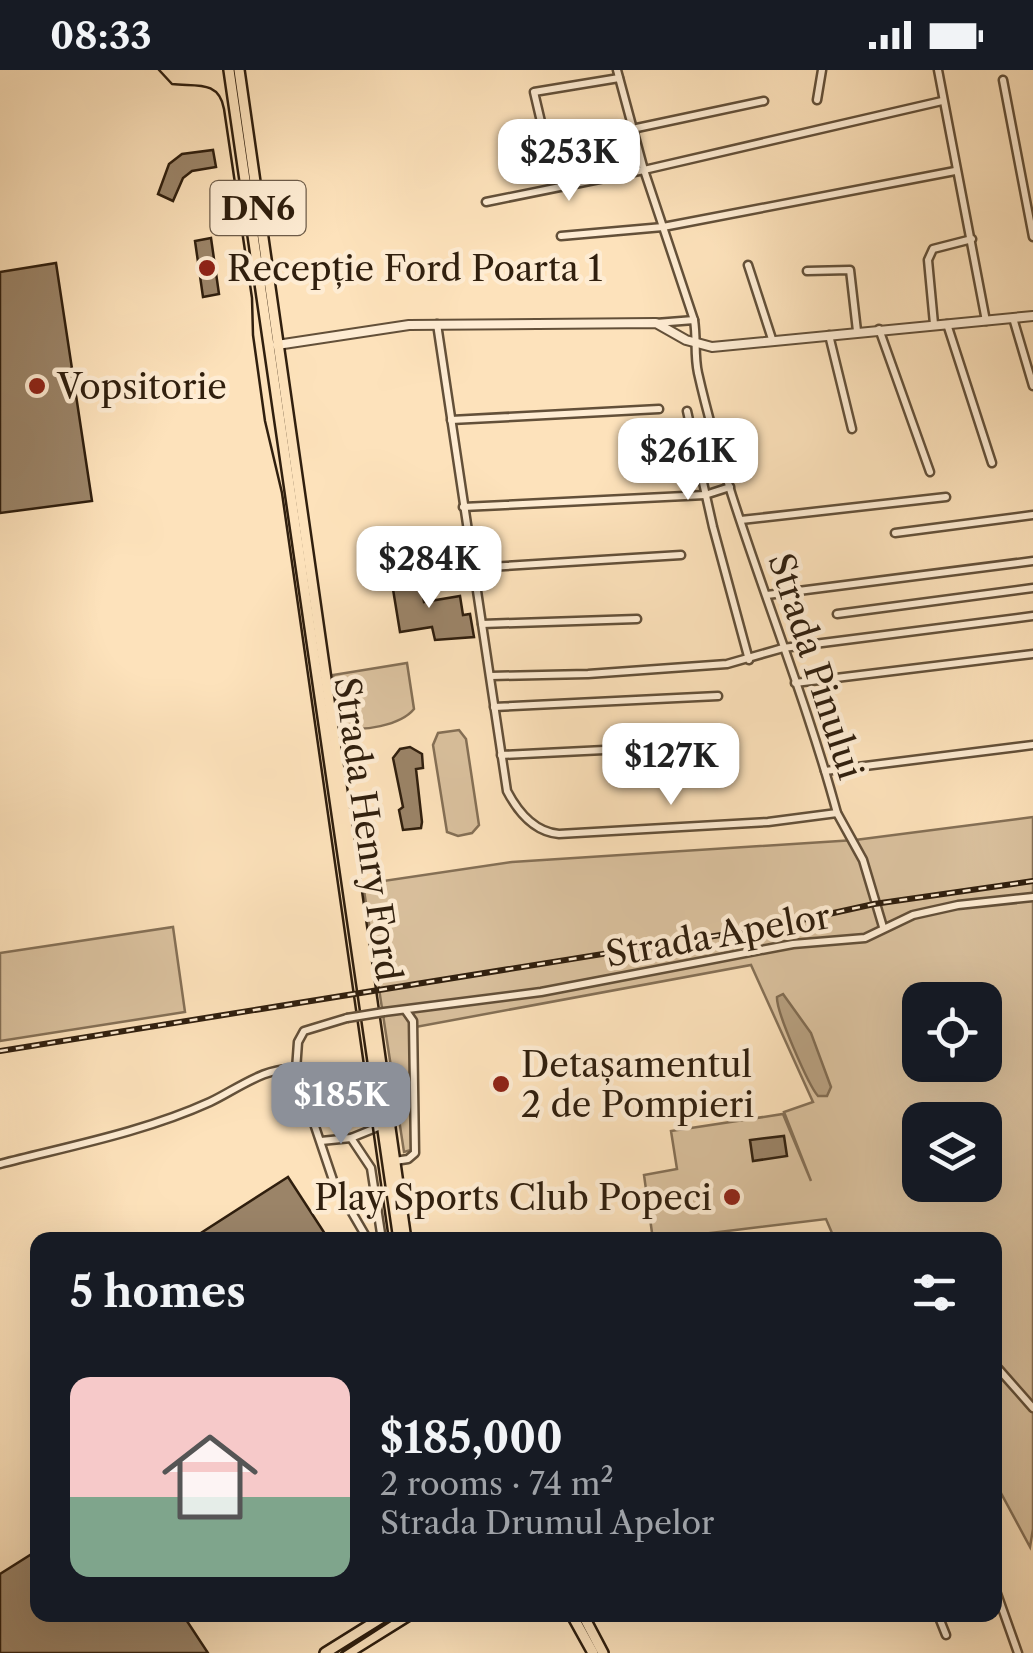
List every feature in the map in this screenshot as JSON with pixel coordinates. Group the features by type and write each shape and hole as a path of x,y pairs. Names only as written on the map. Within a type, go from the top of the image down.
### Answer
{"main road":[{"name":"Strada Henry Ford","path":"229,70 382,1125 402,1232"},
{"name":"Strada Henry Ford","path":"238,70 402,1232"},
{"path":"325,1653 375,1622"},
{"path":"348,1653 397,1622"},
{"path":"576,1622 593,1653"},
{"path":"586,1622 603,1653"}],"street":[{"path":"817,100 822,70"},
{"path":"938,70 986,321"},
{"path":"546,143 534,92 618,74"},
{"name":"Strada Pinului","path":"618,74 644,170 694,320 697,370 730,487 837,813 862,860 883,927"},
{"path":"1003,80 1033,237"},
{"path":"632,130 764,101"},
{"path":"486,202 942,102"},
{"path":"561,236 663,227 955,171"},
{"path":"934,324 928,260 933,249 972,239"},
{"path":"748,265 772,340"},
{"path":"807,271 850,270 858,331"},
{"path":"656,323 698,344 712,346 1033,316"},
{"path":"1013,318 1033,386"},
{"path":"277,345 437,323 452,327 694,320"},
{"path":"437,323 506,791 515,806 548,833 768,822 837,813"},
{"path":"947,324 992,463"},
{"path":"879,328 930,472"},
{"path":"829,334 852,429"},
{"path":"450,420 659,409"},
{"path":"687,411 749,660"},
{"path":"462,507 705,494 730,487"},
{"path":"741,520 946,497"},
{"path":"895,533 1033,515"},
{"path":"472,568 681,555"},
{"path":"767,595 1033,561"},
{"path":"837,614 1033,588"},
{"path":"491,676 588,674 749,660 784,648 1033,616"},
{"path":"482,624 638,619"},
{"path":"795,683 1033,654"},
{"path":"494,706 718,696"},
{"path":"825,772 1033,745"},
{"path":"502,755 645,748"},
{"name":"Strada Apelor","path":"296,1070 298,1042 304,1030 346,1018 556,989 806,942 865,938 883,927 958,905 1033,897"},
{"path":"395,1161 415,1153 414,1021 406,1010"},
{"path":"0,1164 144,1126 207,1104 277,1070 296,1070 332,1180 363,1232"},
{"path":"321,1141 351,1138 382,1125"},
{"path":"351,1138 371,1168 381,1232"},
{"path":"1002,1373 1033,1408"},
{"path":"1002,1608 1018,1653"},
{"path":"941,1622 946,1635"}],"shaded area":[{"path":"407,663 414,709 408,715 380,726 342,726 333,675"},
{"path":"459,730 466,739 479,825 472,833 458,836 447,832 433,745 438,733"},
{"path":"1033,817 1030,1547 1002,1495 1002,1232 832,1232 826,1219 719,1232 652,1232 644,1175 677,1169 671,1131 783,1114 811,1181 784,1112 813,1102 751,965 410,1028 411,1150 404,1152 363,884 512,862 855,840"},
{"path":"173,927 185,1012 0,1041 0,953"},
{"path":"783,994 811,1033 831,1087 827,1096 818,1096 794,1048 778,1005 777,997"}],"building":[{"path":"213,150 216,167 192,171 183,178 173,201 158,194 169,164 182,154"},
{"name":"Recepție Ford Poarta 1","path":"211,238 219,294 203,297 195,241"},
{"name":"Vopsitorie","path":"56,263 92,501 0,513 0,272"},
{"path":"419,572 424,602 460,596 463,615 470,614 474,637 435,640 432,627 400,632 391,577"},
{"path":"410,747 422,754 423,768 416,769 422,822 421,828 403,830 399,810 403,807 393,758 400,749"},
{"path":"784,1136 787,1156 753,1161 750,1140"},
{"path":"288,1177 324,1232 202,1232"},
{"path":"30,1555 30,1622 188,1622 208,1653 0,1653 0,1574"}],"tram line":[{"path":"159,70 172,84 211,89 224,109 252,298 265,421 282,493 388,1232"},
{"path":"341,1653 389,1622"}],"railway":[{"path":"0,1051 770,927 874,904 1033,881"}],"place":[{"name":"Recepție Ford Poarta 1","path":"207,268"},
{"name":"Vopsitorie","path":"37,386"},
{"name":"Detașamentul 2 de Pompieri","path":"501,1084"},
{"name":"Play Sports Club Popeci","path":"732,1197"}]}
